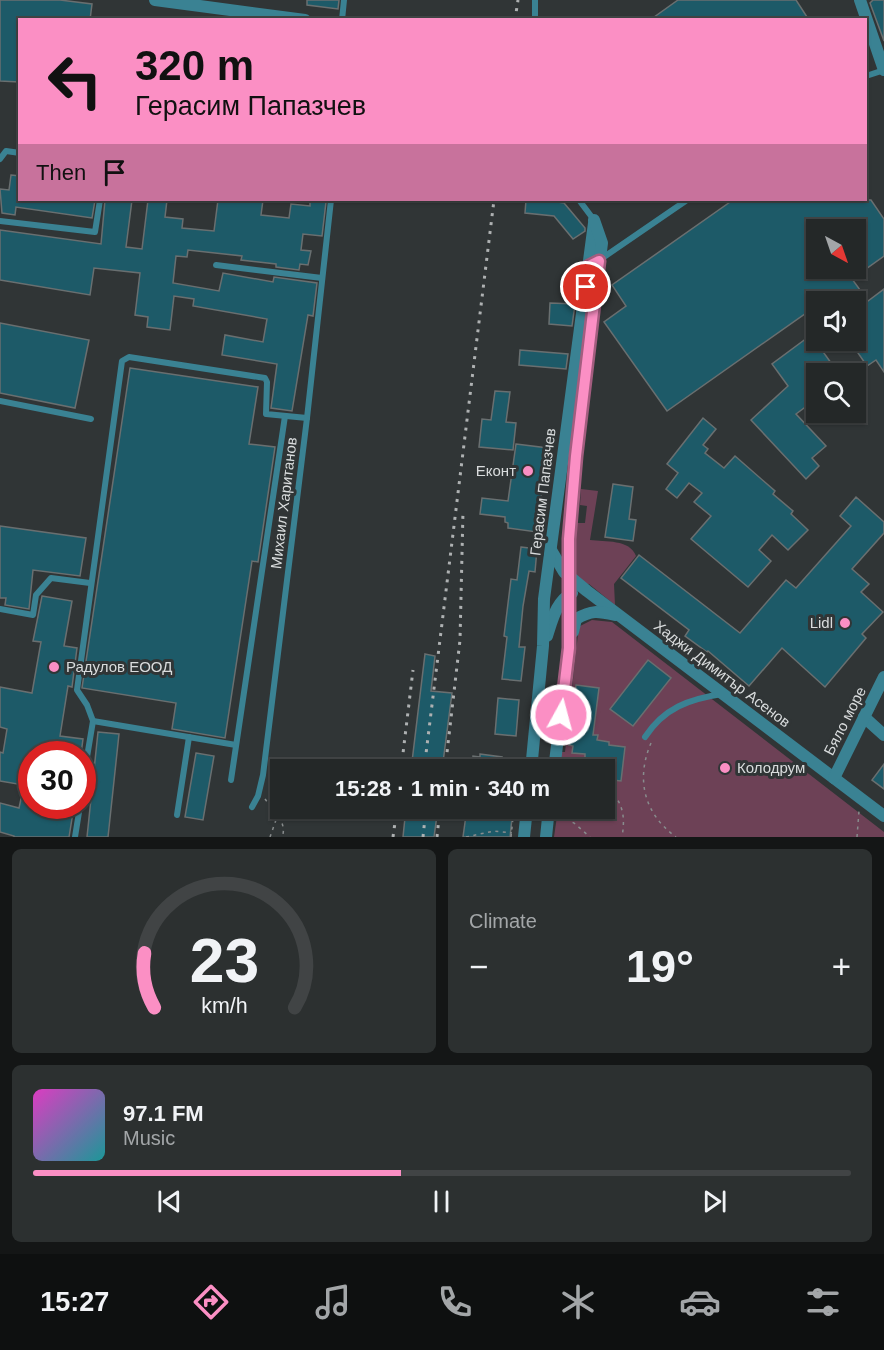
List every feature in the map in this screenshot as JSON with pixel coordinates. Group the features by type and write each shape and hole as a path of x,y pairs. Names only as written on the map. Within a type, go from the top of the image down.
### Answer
{"street":[{"path":"155,0 290,18"},
{"path":"860,0 866,18"},
{"path":"867,20 884,70"},
{"name":"Герасим Папазчев","path":"556,759 569,648 569,539 594,263 594,220"},
{"name":"Герасим Папазчев","path":"532,759 543,646 544,599 562,456 594,263"},
{"path":"562,456 576,456"},
{"name":"Хаджи Димитър Асенов","path":"551,549 558,564 569,577 884,816"},
{"path":"543,646 560,604 569,594 587,591"},
{"path":"569,648 576,619 589,612 600,611 619,616"},
{"name":"Бяло море","path":"834,778 884,677"},
{"path":"864,717 884,735"},
{"path":"812,762 834,761 847,751"},
{"path":"524,837 526,819"},
{"path":"546,837 548,819"}],"lane":[{"path":"342,18 344,0"},
{"path":"535,0 535,18"},
{"path":"867,76 884,70"},
{"path":"0,159 6,152 18,153"},
{"path":"0,221 95,232 100,201"},
{"name":"Михаил Хаританов","path":"252,807 263,775 331,201"},
{"name":"Герасим Папазчев","path":"580,201 594,220"},
{"path":"594,263 686,201"},
{"path":"216,265 322,278"},
{"path":"90,741 93,720 77,690 122,361 125,358 265,378 267,382 265,412 267,414 307,418"},
{"path":"0,401 91,419"},
{"path":"231,780 285,416"},
{"path":"0,609 33,615 36,595 51,578 90,583"},
{"path":"645,737 652,726 673,708 697,698 723,694"},
{"path":"93,720 236,745"},
{"path":"177,815 189,737"},
{"path":"75,837 78,819"}],"path":[{"path":"645,737 651,742 645,757 642,784 648,804 664,826 676,837"},
{"path":"259,791 282,823 284,828 282,837"},
{"path":"615,795 622,807 625,822 622,837"},
{"path":"857,837 860,798"},
{"path":"511,837 513,819"},
{"path":"566,819 590,837"},
{"path":"270,837 276,820"},
{"path":"466,837 494,831 512,833"}],"shaded area":[{"path":"581,489 598,491 590,540 623,544 636,556 614,584 615,605 589,584 580,583 571,565 576,523 585,523 587,506 580,505"},
{"path":"592,620 612,622 884,832 884,837 554,837 557,819 615,819 615,759 560,759 561,752 565,752 580,626"}],"building":[{"path":"0,0 60,0 92,4 90,18 18,18 18,82 0,81"},
{"path":"307,0 339,0 338,9 307,5"},
{"path":"678,0 796,0 808,18 653,18"},
{"path":"873,0 884,0 884,41 870,3"},
{"path":"11,175 18,176 18,201 95,201 92,218 16,207 15,215 2,213 0,189 9,190"},
{"path":"871,200 884,219 884,256 866,269 866,219 806,219 806,279 852,279 861,291 806,291 806,313 667,411 604,322 626,306 612,285 732,201"},
{"path":"105,201 132,201 126,247 142,249 148,201 167,201 165,217 183,219 182,228 214,231 218,201 263,201 261,215 289,218 291,204 310,206 310,201 326,202 322,236 303,234 301,250 311,251 308,265 300,264 299,270 276,267 276,264 241,260 242,256 188,250 187,257 176,256 173,283 219,291 223,273 273,282 274,277 317,283 313,316 308,315 292,411 271,408 277,364 222,355 225,335 263,342 267,319 193,306 194,299 174,296 170,330 147,327 148,317 135,315 140,273 94,268 90,295 0,280 0,230 101,244"},
{"path":"526,201 564,203 585,228 585,231 573,239 554,216 525,213"},
{"path":"884,289 884,372 876,360 867,366 857,351 866,351 866,298 868,301"},
{"path":"550,303 575,304 572,326 549,324"},
{"path":"0,323 89,340 75,408 0,393"},
{"path":"806,339 806,351 822,351 831,363 806,363 806,406 796,414 826,446 812,458 819,466 806,479 751,420 788,386 772,364"},
{"path":"520,350 568,354 566,369 519,365"},
{"path":"130,368 258,387 249,444 275,447 258,562 252,561 225,738 172,729 176,703 82,688"},
{"path":"495,391 510,392 506,422 516,423 513,450 479,447 482,419 491,420"},
{"path":"703,418 716,429 703,445 708,449 705,453 724,468 735,456 775,491 773,494 793,511 791,514 808,530 788,550 772,535 759,550 771,561 748,587 691,539 711,516 694,502 702,493 689,483 677,498 666,489 678,473 667,464"},
{"path":"516,444 548,448 545,463 552,464 548,492 542,491 538,514 543,515 542,523 538,523 537,532 508,528 505,517 480,514 482,498 508,501"},
{"path":"613,484 633,487 629,519 636,520 633,541 605,537"},
{"path":"856,497 884,522 884,533 852,569 869,584 861,592 883,612 862,634 866,638 825,687 782,648 749,686 708,651 685,636 689,630 621,578 639,555 740,633 786,580 796,588 851,526 840,516"},
{"path":"0,526 86,538 80,576 33,570 29,609 5,605 6,598 0,598"},
{"path":"521,547 537,549 535,572 529,571 523,606 519,647 525,647 521,681 502,679 507,637 504,636 511,579 517,580"},
{"name":"Радулов ЕООД","path":"42,596 72,601 64,646 77,648 72,687 68,686 60,736 83,739 83,741 18,741 18,784 0,781 0,752 3,753 7,729 0,727 0,687 32,693 41,642 33,641"},
{"path":"425,654 435,656 431,691 452,693 443,759 412,759"},
{"path":"648,660 671,678 633,726 610,709"},
{"path":"576,685 599,688 593,735 598,735 597,740 609,742 609,745 625,747 621,781 615,780 615,759 585,759 585,754 572,753 573,746 569,745"},
{"path":"498,698 519,700 516,736 495,734"},
{"path":"98,732 119,734 108,837 87,837 89,819 96,819"},
{"path":"196,753 214,756 203,820 185,817"},
{"path":"480,754 502,757 502,759 473,759 473,756 480,757"},
{"path":"884,764 884,789 872,780"},
{"name":"Радулов ЕООД","path":"0,803 18,808 18,819 72,819 69,837 14,837 0,832"},
{"path":"405,819 436,819 434,837 403,837"},
{"path":"465,819 512,819 510,837 463,837"}],"railway":[{"path":"515,18 518,0"},
{"path":"425,759 494,201"},
{"path":"446,759 460,640 463,511"},
{"path":"402,759 413,670"},
{"path":"393,837 395,819"},
{"path":"423,837 425,819"},
{"path":"437,837 439,819"}],"place":[{"name":"Еконт","path":"528,471"},
{"name":"Lidl","path":"845,623"},
{"name":"Радулов ЕООД","path":"54,667"},
{"name":"Колодрум","path":"725,768"}],"route":[{"path":"561,715 569,648 569,539 576,456 599,261 589,266 586,287"}]}
